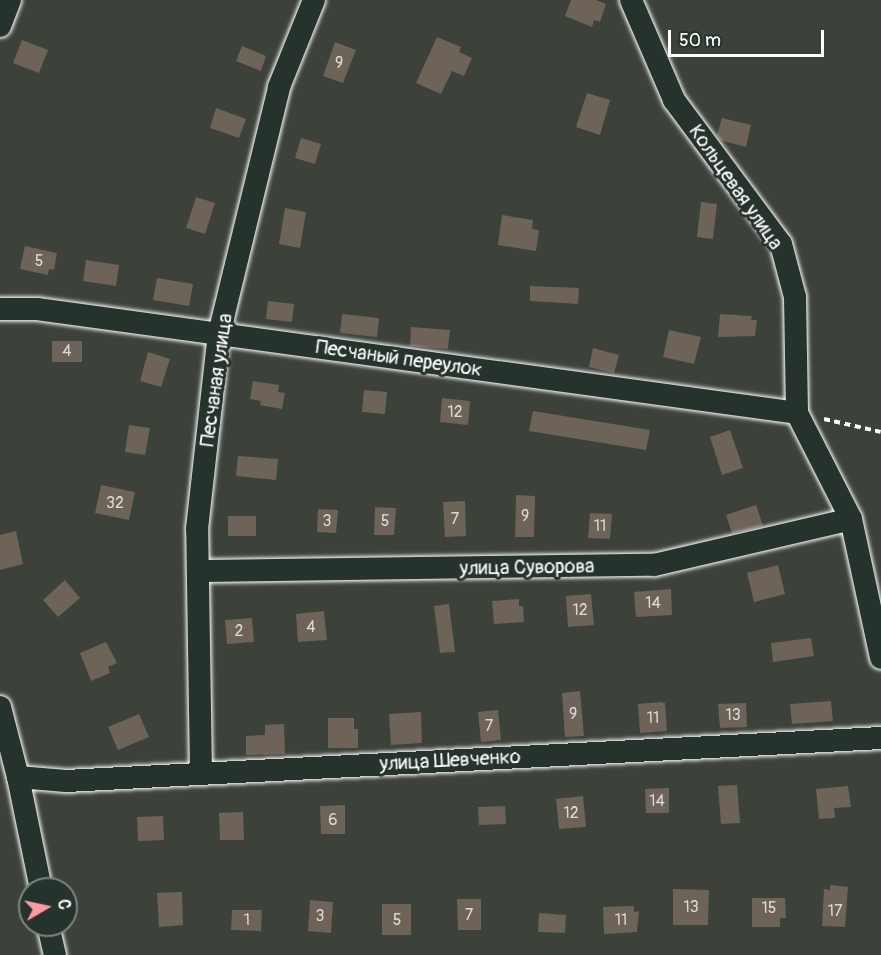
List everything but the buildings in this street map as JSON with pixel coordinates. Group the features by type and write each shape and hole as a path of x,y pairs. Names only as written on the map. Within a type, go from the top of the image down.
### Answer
{"street":[{"path":"0,26 10,0"},
{"name":"Песчаная улица","path":"201,773 197,529 219,334 279,87 314,0"},
{"name":"Кольцевая улица","path":"631,0 674,100 781,244 795,297 797,413 851,519 881,658"},
{"name":"Песчаный переулок","path":"0,309 38,309 797,413"},
{"name":"улица Суворова","path":"198,571 654,565 851,519"},
{"path":"0,707 18,777 39,877"},
{"name":"улица Шевченко","path":"18,777 66,781 881,738"},
{"path":"51,937 55,955"}],"path":[{"path":"797,413 881,432"}]}
